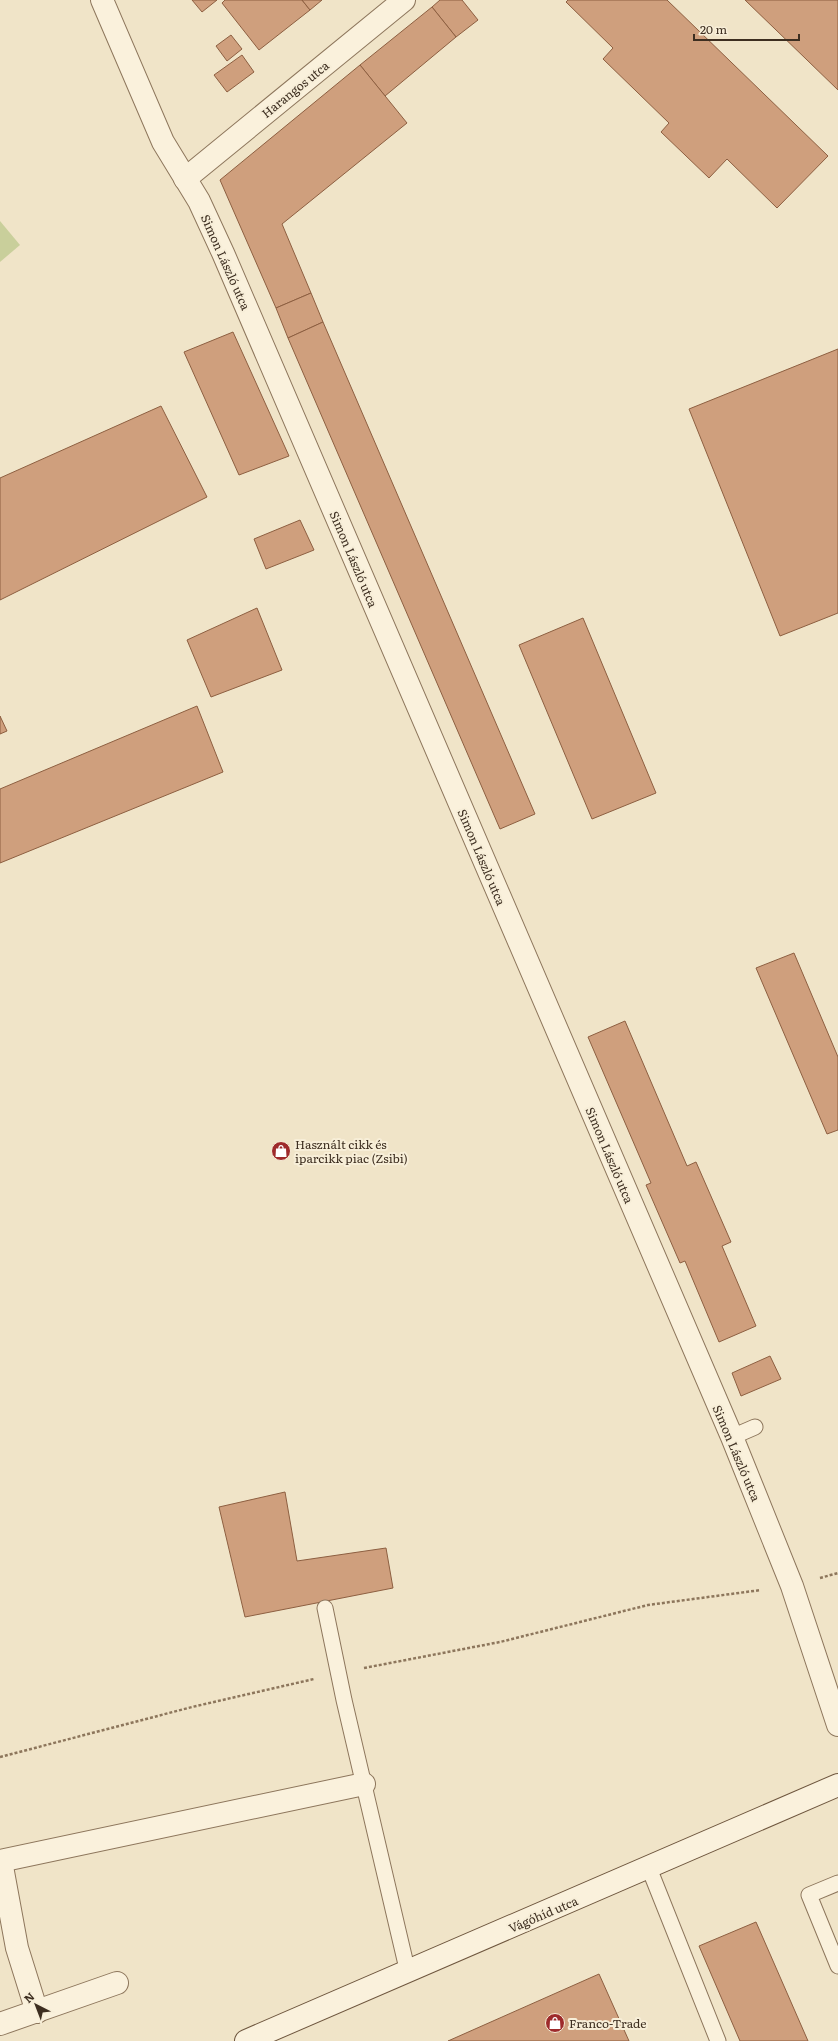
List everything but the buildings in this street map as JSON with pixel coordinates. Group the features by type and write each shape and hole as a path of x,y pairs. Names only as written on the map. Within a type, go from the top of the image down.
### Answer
{"street":[{"name":"Simon László utca","path":"102,0 163,142 199,201 223,253 732,1437 792,1586 838,1725"},
{"name":"Harangos utca","path":"185,179 404,0"},
{"path":"37,2012 9,1950 0,1861 364,1784"},
{"name":"Vágóhíd utca","path":"246,2041 838,1786"},
{"path":"0,2024 117,1983"}],"lane":[{"path":"732,1437 755,1427"},
{"path":"325,1608 408,1972"},
{"path":"649,1868 718,2041"},
{"path":"838,1883 809,1895 838,1966"}],"path":[{"path":"0,1757 192,1707 339,1673 500,1642 648,1605 792,1586 838,1573"}],"green space":[{"path":"0,221 20,245 0,262"}],"place":[{"name":"Használt cikk és iparcikk piac (Zsibi)","path":"281,1151"},
{"name":"Franco-Trade","path":"555,2023"}]}
